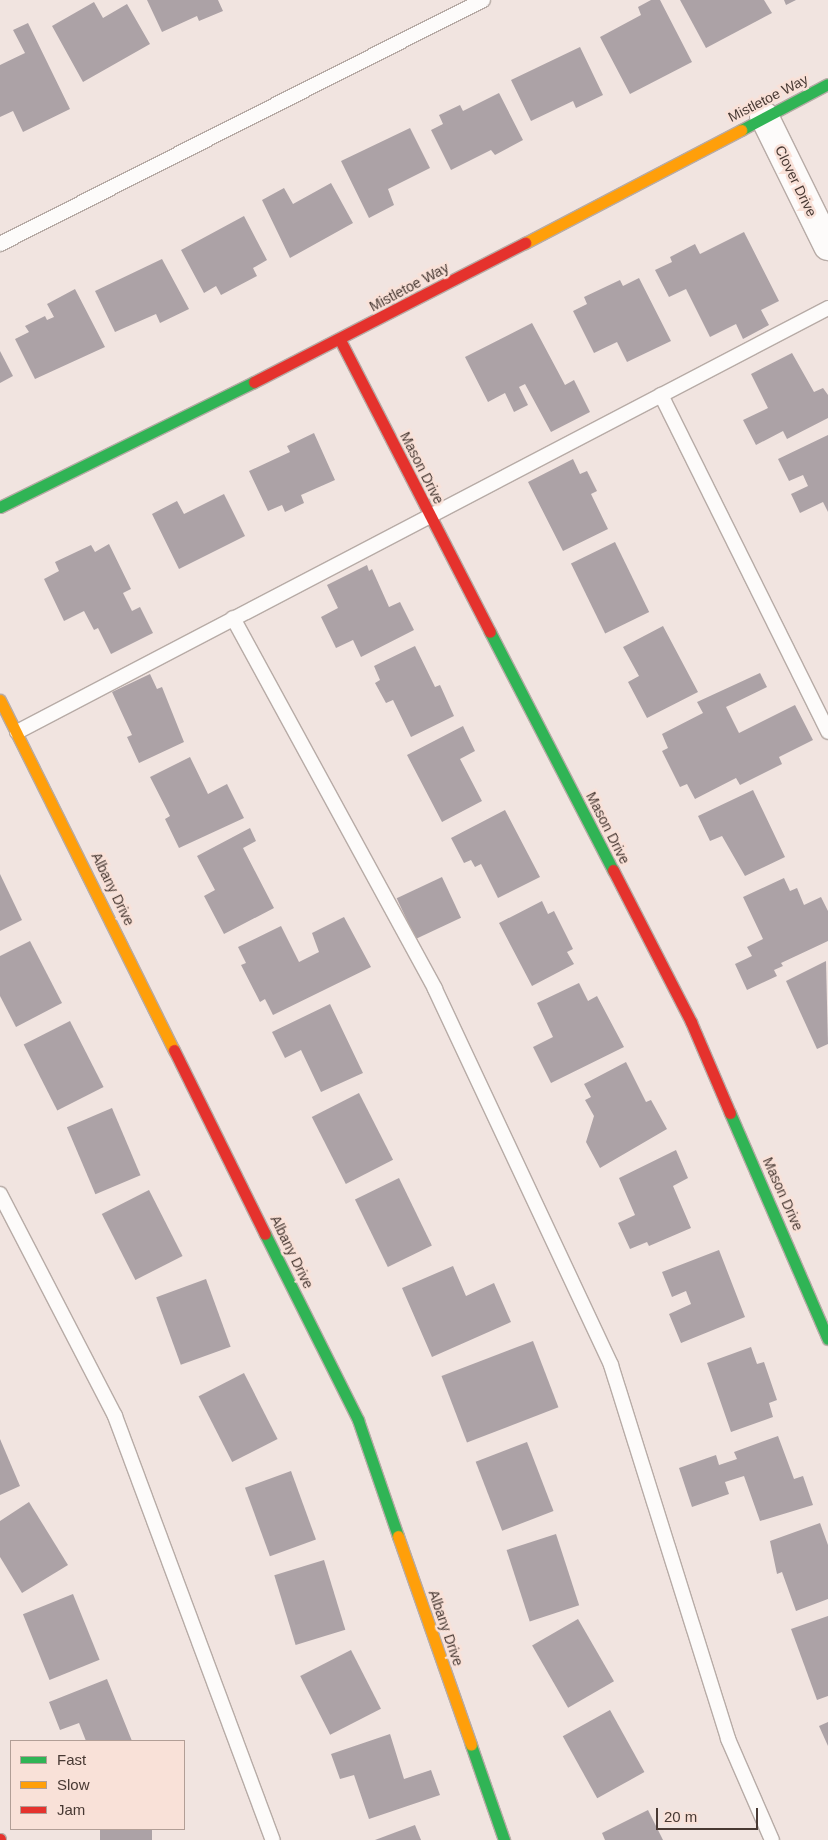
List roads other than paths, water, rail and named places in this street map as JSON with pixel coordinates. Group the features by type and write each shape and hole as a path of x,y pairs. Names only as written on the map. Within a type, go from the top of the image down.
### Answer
{"street":[{"name":"Mistletoe Way","path":"0,508 340,340 828,84"},
{"name":"Clover Drive","path":"764,116 828,246"},
{"name":"Mason Drive","path":"340,340 691,1022 828,1338"},
{"name":"Albany Drive","path":"0,700 358,1420 504,1840"}],"lane":[{"path":"0,244 483,0"},
{"path":"17,732 828,308"},
{"path":"661,395 828,732"},
{"path":"234,618 435,989 611,1365 728,1739 772,1840"},
{"path":"0,1194 115,1416 273,1840"}]}
